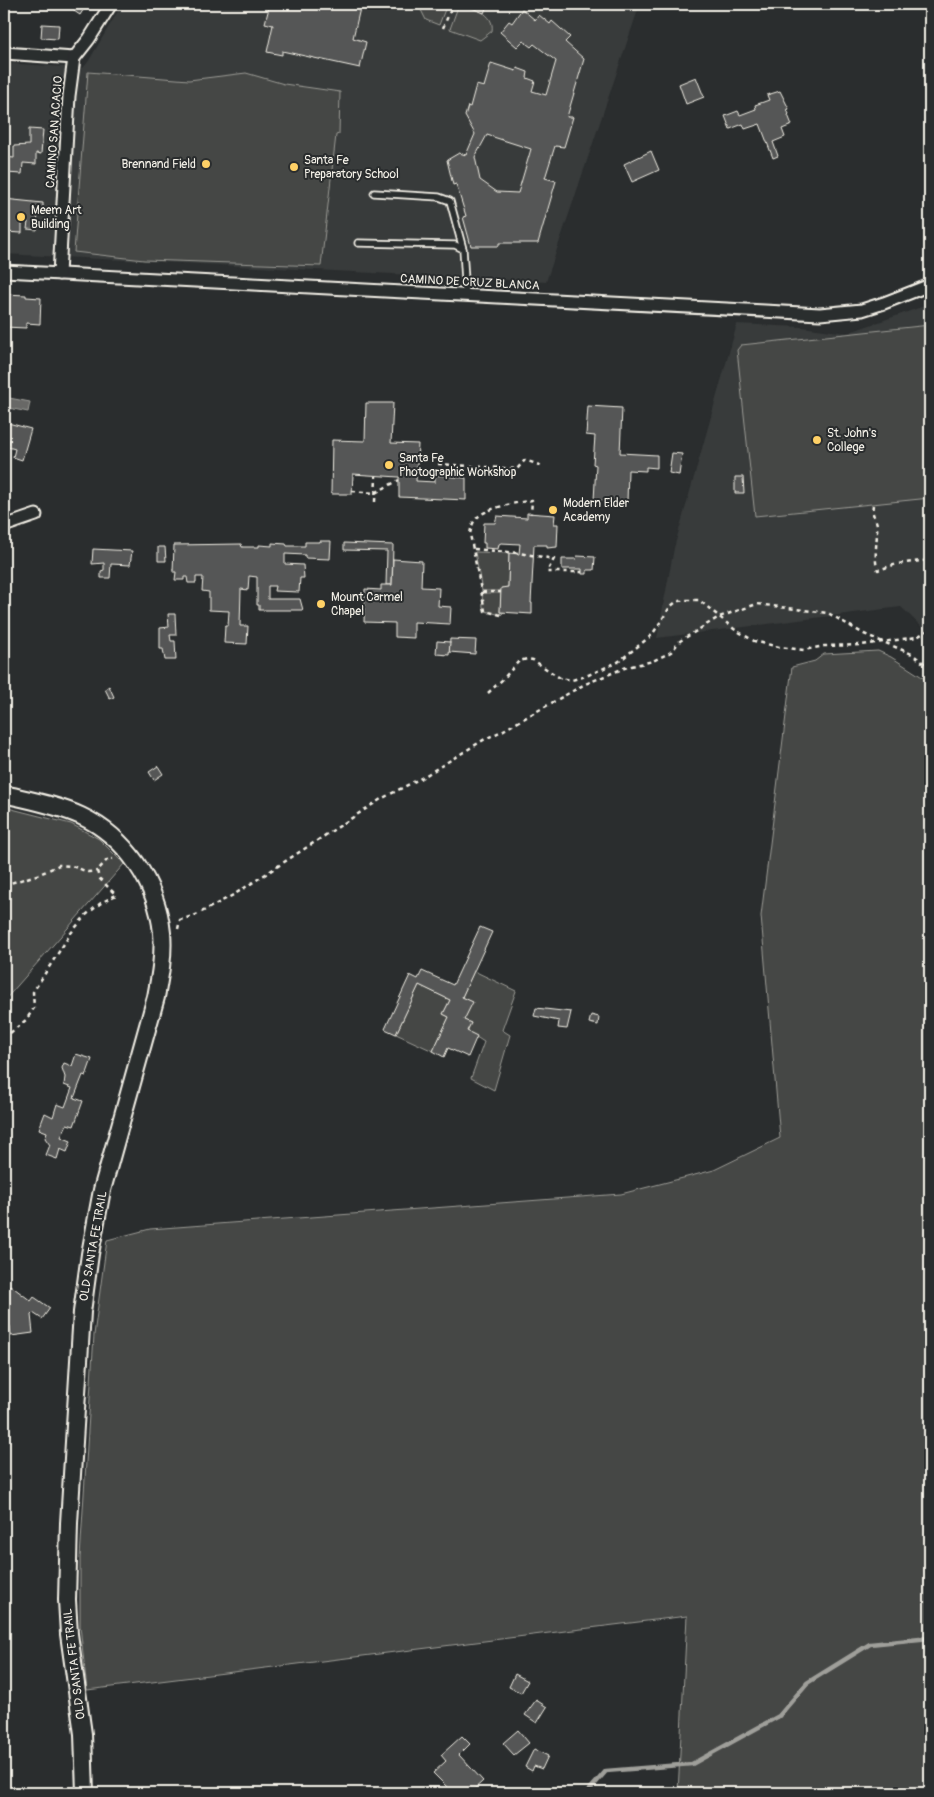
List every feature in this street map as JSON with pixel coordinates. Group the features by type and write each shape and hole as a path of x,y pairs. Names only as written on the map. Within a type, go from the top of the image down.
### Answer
{"street":[{"path":"4,52 74,58 89,39 111,4"},
{"name":"CAMINO SAN ACACIO","path":"60,274 69,96 74,58"},
{"name":"CAMINO DE CRUZ BLANCA","path":"4,271 820,314 862,310 884,304 930,285"},
{"path":"4,526 36,515"},
{"name":"OLD SANTA FE TRAIL","path":"4,794 62,809 96,824 110,834 140,868 153,896 162,933 160,978 144,1045 102,1190 87,1268 81,1328 70,1504 67,1600 69,1634 83,1734 84,1793"}],"lane":[{"path":"374,194 439,197 450,201 463,249 466,296"},
{"path":"358,244 455,246 463,249"}],"path":[{"path":"443,28 453,4"},
{"path":"438,464 517,469 525,460 542,466"},
{"path":"375,502 376,476"},
{"path":"352,492 375,493 399,480"},
{"path":"501,615 485,611 470,534 472,526 477,518 486,512 532,500 531,514"},
{"path":"873,505 872,512 877,523 875,564 878,570 897,564 930,560"},
{"path":"474,549 519,553 554,559 546,572 582,572"},
{"path":"482,592 501,592"},
{"path":"488,693 519,661 527,659 534,660 560,678 572,680 618,662 652,635 670,607 676,602 692,599 699,600 734,629 754,641 779,647 804,650 824,646 884,642 917,637 930,629"},
{"path":"178,929 180,920 196,915 235,894 381,798 424,778 485,739 502,732 570,691 627,667 653,661 671,652 680,641 719,617 758,604 828,613 864,634 912,654 930,668"},
{"path":"4,885 40,874 59,865 72,866 88,872 97,871 107,860 118,857"},
{"path":"4,1038 26,1020 34,1008 33,992 71,933 86,915 101,903 116,895 99,878 97,871"}],"shaded area":[{"name":"Santa Fe Preparatory School","path":"122,4 640,4 546,282 4,254 4,63 83,68"},
{"path":"418,4 447,4 439,25 426,20"},
{"path":"459,4 476,9 487,15 492,25 492,31 480,40 450,29"},
{"name":"Brennand Field","path":"88,72 189,80 246,73 284,84 340,92 339,134 336,135 321,266 144,260 74,252"},
{"name":"St. John's College","path":"930,304 930,635 901,607 657,638 674,548 737,324 802,327 847,333"},
{"path":"930,325 930,498 755,516 737,350 741,345"},
{"path":"4,397 30,402 28,412 4,407"},
{"path":"475,552 509,553 508,587 502,588 501,591 482,591"},
{"path":"482,593 501,593 500,612 504,612 501,615 485,611"},
{"path":"878,651 891,657 930,682 930,1793 678,1793 687,1616 87,1690 80,1626 80,1558 94,1335 107,1240 150,1229 621,1194 714,1170 780,1138 761,916 792,667 815,661 824,654"},
{"path":"4,807 71,824 99,839 124,864 4,1001"},
{"path":"474,971 516,991 502,1030 510,1035 494,1090 471,1078 484,1042 467,1031 471,1023 464,1020 472,1002 462,997"},
{"path":"419,985 450,1000 443,1014 449,1017 433,1051 396,1034"}],"building":[{"path":"79,4 87,4 80,15 74,11"},
{"path":"270,4 361,4 353,38 366,42 360,68 282,51 282,55 267,52 273,25 265,23"},
{"path":"462,4 488,4 484,13"},
{"path":"522,9 535,20 539,15 550,24 552,21 570,37 565,42 584,59 567,117 573,117 564,147 555,146 545,178 556,181 538,243 499,243 499,246 471,246 463,217 466,216 456,184 453,185 447,160 459,153 466,155 475,134 465,116 468,106 470,107 476,85 484,87 491,63 516,71 517,68 528,72 527,78 535,81 532,91 546,95 556,61 534,44 531,47 523,41 517,47 500,32 509,21 512,23","holes":["487,135 531,149 518,193 497,192 480,180 475,157"]},
{"path":"42,24 59,25 58,39 41,38"},
{"path":"696,77 704,97 686,104 679,84"},
{"path":"780,91 789,109 787,110 792,125 782,129 785,137 773,142 778,156 773,158 760,124 745,129 743,124 730,129 725,116 738,111 740,115 756,109 755,105 769,100 767,95"},
{"name":"Meem Art Building","path":"29,129 43,130 41,154 36,153 36,164 23,163 22,174 6,173 4,171 4,157 14,158 14,146 29,145"},
{"path":"651,151 659,170 632,182 624,164"},
{"name":"Meem Art Building","path":"4,199 43,203 43,211 38,211 37,230 27,229 28,222 22,222 22,233 4,232"},
{"path":"5,294 41,298 40,324 26,323 26,328 4,327"},
{"path":"366,403 393,403 391,443 418,444 416,481 435,482 435,475 466,478 466,500 399,497 399,477 353,474 352,494 331,494 332,440 365,441"},
{"path":"588,406 622,408 620,453 657,455 657,468 646,467 646,471 628,470 627,502 594,500 596,465 593,464 595,436 586,435"},
{"path":"4,422 31,429 22,460 13,457 15,449 8,447 10,440 4,439"},
{"path":"672,453 682,454 679,475 669,473"},
{"path":"735,477 743,477 744,493 735,493"},
{"path":"527,513 555,515 554,524 558,524 557,547 547,548 547,545 534,545 532,614 500,612 501,588 508,587 509,553 519,554 520,544 501,543 498,549 485,548 485,543 483,543 484,523 495,523 497,516 527,518"},
{"path":"331,541 330,559 305,558 305,555 285,554 285,564 303,565 304,578 300,578 299,592 274,591 275,586 268,586 268,599 300,599 303,610 259,610 259,605 257,605 257,577 249,576 248,590 241,589 240,626 248,626 247,644 224,643 225,626 228,626 229,611 209,610 209,592 202,591 203,577 196,577 196,583 188,583 187,577 184,577 184,580 175,580 176,572 173,572 174,545 241,544 242,547 259,547 259,545 272,546 272,543 286,544 287,546 305,546 305,542"},
{"path":"344,543 393,545 392,585 386,585 387,551 344,550"},
{"path":"158,547 165,547 166,561 158,561"},
{"path":"93,549 132,551 130,565 111,564 110,578 101,578 104,563 92,564"},
{"path":"577,556 595,557 594,570 587,570 587,574 582,574 582,569 562,569 562,559 576,559"},
{"path":"393,559 422,561 421,587 439,588 438,606 451,607 450,624 414,622 414,638 395,637 395,623 364,622 365,589 381,590 381,585 392,585"},
{"path":"168,614 175,614 176,635 170,635 171,641 175,641 176,660 165,660 163,649 160,649 160,628 169,627"},
{"path":"450,639 476,640 475,654 449,652"},
{"path":"437,641 450,642 449,655 436,654"},
{"path":"109,686 114,697 110,699 105,689"},
{"path":"158,766 163,774 154,780 149,772"},
{"path":"480,927 492,932 462,997 473,1002 464,1020 471,1023 467,1031 477,1036 468,1057 448,1048 444,1057 433,1051 449,1017 443,1014 450,1000 419,985 396,1034 385,1029 410,975 418,979 422,971 453,985"},
{"path":"536,1008 571,1012 567,1029 558,1028 559,1021 534,1016"},
{"path":"591,1015 599,1017 598,1025 589,1023"},
{"path":"76,1054 92,1059 86,1076 83,1075 74,1098 83,1101 74,1126 67,1124 61,1137 71,1141 67,1152 60,1149 57,1159 46,1155 50,1145 45,1138 47,1132 39,1129 45,1113 53,1117 57,1104 65,1107 72,1088 64,1085 65,1077 62,1068 64,1063 72,1066"},
{"path":"10,1285 31,1301 34,1297 50,1308 42,1319 33,1313 31,1315 33,1333 11,1336 10,1326 4,1321 4,1294"},
{"path":"515,1674 528,1681 521,1693 509,1687"},
{"path":"536,1700 547,1707 537,1723 525,1715"},
{"path":"518,1730 529,1743 514,1755 503,1743"},
{"path":"462,1736 470,1744 459,1755 483,1781 470,1793 453,1793 433,1773 446,1761 441,1755"},
{"path":"534,1749 548,1756 542,1769 534,1766 532,1771 525,1767"}],"waterway":[{"path":"587,1793 606,1771 692,1764 779,1716 807,1683 870,1644 930,1638"}],"place":[{"name":"Brennand Field","path":"206,164"},
{"name":"Santa Fe Preparatory School","path":"294,167"},
{"name":"Meem Art Building","path":"21,217"},
{"name":"St. John's College","path":"817,440"},
{"name":"Santa Fe Photographic Workshop","path":"389,465"},
{"name":"Modern Elder Academy","path":"553,510"},
{"name":"Mount Carmel Chapel","path":"321,604"}]}
